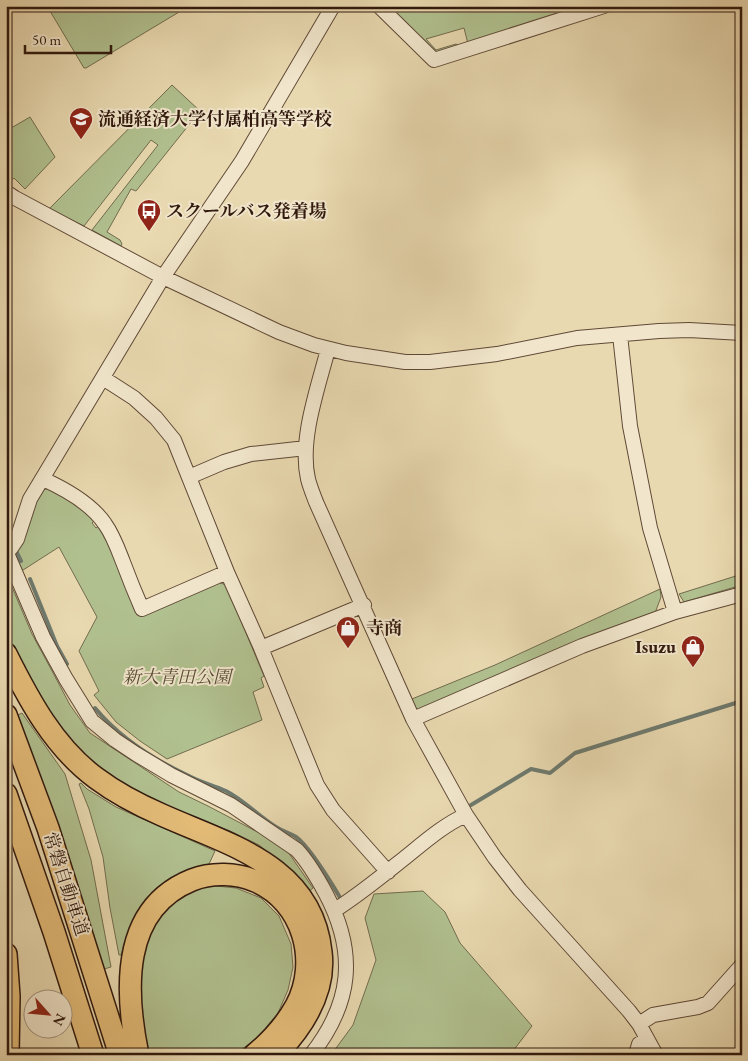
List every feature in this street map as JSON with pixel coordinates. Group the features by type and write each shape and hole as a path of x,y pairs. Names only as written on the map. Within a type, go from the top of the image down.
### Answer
{"highway":[{"path":"6,654 28,698 50,731 94,777 113,791 138,804 246,851 275,870 302,897 310,910 320,941 322,958 321,977 317,994 304,1021 288,1043 276,1055"},
{"name":"常磐自動車道","path":"6,715 48,828 120,1055"},
{"name":"常磐自動車道","path":"6,794 54,932 93,1055"},
{"path":"138,1055 130,1001 130,982 134,948 146,920 162,899 174,889 198,878 228,874 255,880 278,895 295,914 306,946 304,980 296,1005 282,1028 270,1042 254,1055"},
{"path":"6,954 9,996 8,1055"}],"street":[{"path":"311,1055 334,1021 342,997 346,970 343,933 334,910 306,859 297,850 232,805 193,787 136,754 92,721 74,693 44,637 6,551 12,548 17,539 30,499 164,277 242,161 333,6"},
{"path":"379,6 434,60 604,6"},
{"path":"6,192 164,277 279,332 328,349 405,362 430,362 496,354 576,338 688,330 742,333"},
{"path":"620,335 630,426 650,528 675,612"},
{"path":"328,349 312,415 306,448 306,466 312,491 413,719 466,815 486,845 520,890 616,995 639,1024 656,1055"},
{"path":"103,378 134,398 156,418 174,440 227,572 261,648 317,785 333,810 388,872"},
{"path":"190,477 224,462 251,454 306,448"},
{"path":"43,479 64,489 78,499 95,512 105,524 142,608 227,572"},
{"path":"413,719 582,646 675,612 742,594"},
{"path":"261,648 364,605"},
{"path":"334,910 369,887 430,838 466,815"},
{"path":"639,1024 653,1015 698,1007 708,1002 742,965"},
{"path":"636,1055 639,1044 647,1039"}],"green space":[{"path":"47,6 189,6 84,68"},
{"path":"382,6 563,6 565,13 468,44 464,28 426,39 436,50 458,45 434,56"},
{"path":"172,85 200,111 136,191 131,189 107,232 120,240 121,246 92,230 158,145 151,140 84,226 49,209"},
{"path":"30,117 55,157 25,189 14,178 11,181 6,177 6,131"},
{"name":"新大青田公園","path":"50,488 73,500 95,520 92,523 96,528 99,526 106,539 139,615 218,582 226,585 264,676 261,678 264,687 253,692 262,720 167,759 116,722 94,695 99,691 79,651 97,617 59,547 20,572 14,556 16,547 42,490"},
{"path":"6,573 32,634 70,705 90,733 179,792 267,837 288,852 313,888 308,892 289,869 259,845 230,831 167,807 104,773 56,731 8,649 6,632"},
{"path":"742,574 742,585 684,602 679,594"},
{"path":"660,589 661,597 655,613 417,710 407,701 495,665"},
{"path":"22,713 65,774 91,860 111,967 104,969 16,716"},
{"path":"81,783 87,789 116,807 215,851 209,864 175,877 150,896 133,922 121,955 119,955 110,908 103,857 89,809 79,784"},
{"path":"206,885 236,888 261,898 279,916 291,944 293,967 288,990 278,1013 257,1038 234,1055 146,1055 140,1012 138,968 141,948 148,928 160,910 177,894"},
{"path":"423,891 445,912 460,943 532,1026 510,1055 331,1055 353,1025 376,960 365,918 374,894"}],"waterway":[{"path":"16,551 21,561"},
{"path":"30,579 57,646 67,664"},
{"path":"471,805 531,769 550,773 575,753 742,701"},
{"path":"95,708 104,719 126,738 149,754 192,777 233,795 269,823 296,837 314,857 341,899"}],"place":[{"name":"流通経済大学付属柏高等学校","path":"81,140"},
{"name":"スクールバス発着場","path":"149,232"},
{"name":"寺商","path":"348,649"},
{"name":"Isuzu","path":"693,668"}]}
